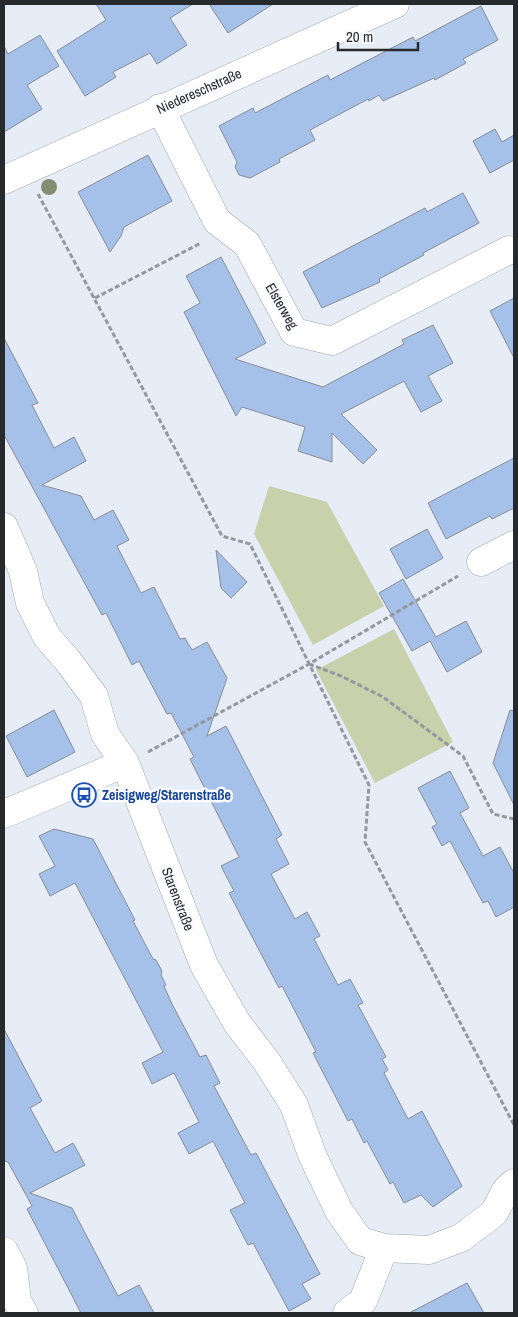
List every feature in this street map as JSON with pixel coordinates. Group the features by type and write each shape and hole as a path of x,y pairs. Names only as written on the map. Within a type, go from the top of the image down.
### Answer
{"street":[{"name":"Niedereschstraße","path":"14,175 395,4"},
{"name":"Elsterweg","path":"160,108 217,221 248,244 294,332 332,341 509,250"},
{"name":"Starenstraße","path":"4,527 23,571 30,603 47,637 94,696 106,734 125,763 204,965 237,1023 267,1062 294,1105 313,1157 339,1211 360,1241 384,1248 429,1250 461,1238 494,1213 506,1190 514,1183"},
{"path":"481,562 514,545"},
{"path":"4,814 125,763"},
{"path":"347,1313 363,1302 384,1248"},
{"path":"4,1251 13,1268 17,1301 24,1313"}],"path":[{"path":"14,175 95,298 222,536 250,544 369,785 366,842 514,1125"},
{"path":"95,298 228,230"},
{"path":"125,763 309,664 481,562"},
{"path":"309,664 341,676 383,697 463,756 493,814 514,819"}],"green space":[{"path":"269,486 327,502 384,606 313,645 254,534"},
{"path":"394,629 453,742 375,783 316,670"}],"building":[{"path":"96,4 193,4 170,18 187,45 157,64 150,53 113,72 116,77 85,96 57,51 106,20"},
{"path":"209,4 273,4 228,33"},
{"path":"481,6 498,40 463,59 466,63 435,80 434,78 383,101 379,95 369,101 368,99 310,130 315,140 279,159 280,162 250,178 239,175 235,167 237,162 219,126 253,108 255,113 328,75 330,80 413,37 415,41"},
{"path":"40,35 59,66 27,85 42,109 4,132 4,46 8,54"},
{"path":"495,129 502,142 514,135 514,160 490,173 473,141"},
{"path":"148,155 172,201 124,227 121,236 110,252 78,192"},
{"path":"463,193 479,223 379,279 380,282 322,308 303,272 425,208 427,212"},
{"path":"221,257 266,343 235,359 323,387 404,344 402,340 433,325 453,363 428,376 442,401 421,412 404,381 341,414 377,450 363,464 332,433 332,462 298,451 305,427 242,407 236,416 184,312 200,303 186,276"},
{"path":"514,298 514,358 490,311"},
{"path":"4,338 38,403 32,405 54,448 74,437 86,461 42,485 81,496 94,520 113,510 129,540 117,546 141,593 154,587 180,639 185,638 192,650 207,642 227,678 207,736 226,726 282,835 276,839 289,864 271,874 295,919 307,912 320,936 314,939 338,985 350,979 363,1003 358,1005 386,1057 382,1059 388,1070 384,1073 408,1119 422,1111 462,1186 433,1207 421,1195 404,1203 393,1182 390,1184 367,1141 364,1143 352,1119 348,1121 313,1053 316,1052 282,986 279,988 229,893 234,891 221,866 239,857 190,759 194,757 171,713 167,714 139,661 132,665 106,613 102,615 4,435"},
{"path":"514,458 514,508 492,519 490,516 446,539 428,503"},
{"path":"427,529 443,558 406,579 390,549"},
{"path":"216,550 247,582 231,598 221,588"},
{"path":"403,579 436,637 466,621 482,652 447,672 430,641 412,651 379,593"},
{"path":"54,710 75,752 27,777 6,736"},
{"path":"510,710 514,711 514,805 493,763"},
{"path":"450,771 469,808 460,813 483,856 500,847 514,873 514,907 496,917 488,901 483,903 450,841 442,846 432,827 437,824 418,788"},
{"path":"54,829 93,839 135,920 133,921 153,959 156,960 162,971 161,975 166,985 164,986 172,1004 200,1057 206,1055 220,1083 214,1086 251,1155 256,1153 320,1274 302,1284 311,1299 289,1311 253,1243 248,1245 230,1210 245,1203 213,1141 189,1154 178,1133 199,1122 174,1073 152,1084 142,1063 163,1052 75,883 50,896 39,874 55,866 39,836"},
{"path":"4,1029 42,1101 30,1108 55,1153 73,1143 85,1165 30,1193 72,1208 118,1296 139,1285 154,1313 81,1313 27,1209 32,1206 8,1162 4,1161"},
{"path":"467,1283 484,1313 409,1313"}],"place":[{"name":"Zeisigweg/Starenstraße","path":"84,795"}]}
